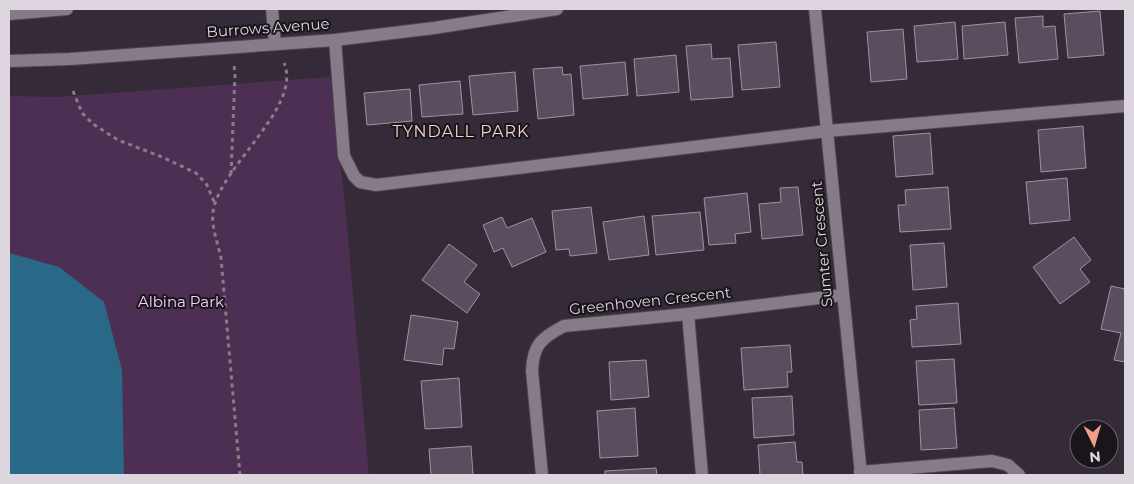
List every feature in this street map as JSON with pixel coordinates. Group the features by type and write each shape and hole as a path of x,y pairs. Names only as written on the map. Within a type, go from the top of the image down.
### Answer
{"street":[{"path":"9,14 67,9"},
{"path":"272,9 276,44"},
{"name":"Burrows Avenue","path":"9,61 70,59 335,40 434,28 558,9"},
{"name":"Sumter Crescent","path":"815,9 861,473"},
{"path":"335,40 344,156 354,176 360,182 376,185 827,131 1125,106"},
{"name":"Greenhoven Crescent","path":"542,475 532,371 533,355 548,334 564,326 688,314 843,295"},
{"path":"688,314 702,475"},
{"path":"861,473 992,461 1008,466 1019,475"}],"path":[{"path":"240,475 221,258 213,221 215,205 231,174 268,123 286,90 286,66 276,44"},
{"path":"231,174 235,75 232,47"},
{"path":"73,91 82,113 93,124 118,140 196,173 208,185 215,205"}],"green space":[{"name":"Albina Park","path":"330,77 345,204 369,475 9,475 9,96 58,97"}],"water":[{"path":"9,253 59,267 104,302 122,370 124,475 9,475"}],"building":[{"path":"1100,11 1104,55 1068,58 1064,14"},
{"path":"1043,16 1043,27 1055,26 1058,59 1019,63 1015,18"},
{"path":"955,22 958,59 917,62 914,26"},
{"path":"1005,22 1008,55 964,59 962,26"},
{"path":"903,29 907,79 871,82 867,32"},
{"path":"776,42 780,87 742,90 738,45"},
{"path":"711,44 712,59 730,58 733,97 691,100 686,46"},
{"path":"676,55 679,92 637,96 634,59"},
{"path":"625,62 628,95 583,99 580,66"},
{"path":"562,67 563,75 571,74 574,115 538,119 533,69"},
{"path":"515,72 518,111 473,115 469,76"},
{"path":"460,81 463,114 422,117 419,85"},
{"path":"410,89 412,121 367,125 364,93"},
{"path":"1083,126 1086,168 1041,172 1038,130"},
{"path":"930,133 933,174 896,177 893,136"},
{"path":"1067,178 1070,220 1030,224 1026,182"},
{"path":"798,187 803,235 762,239 759,204 781,202 780,188"},
{"path":"948,187 951,229 900,232 898,205 906,205 905,190"},
{"path":"747,193 751,232 735,234 736,243 709,245 704,198"},
{"path":"591,207 597,253 570,256 569,249 556,250 552,211"},
{"path":"700,212 704,250 656,255 652,216"},
{"path":"644,216 649,255 609,260 603,222"},
{"path":"502,217 507,228 532,218 546,252 512,267 503,248 494,252 483,225"},
{"path":"1074,237 1091,260 1080,269 1090,282 1060,304 1033,267"},
{"path":"944,243 947,287 913,290 910,245"},
{"path":"449,244 477,265 464,282 480,294 467,313 422,280"},
{"path":"1111,286 1125,289 1125,362 1114,360 1121,333 1101,329"},
{"path":"958,303 961,344 912,347 910,320 917,319 916,306"},
{"path":"411,315 458,322 454,349 444,348 442,365 404,360"},
{"path":"790,345 792,372 787,372 788,387 744,390 741,348"},
{"path":"954,359 957,403 919,405 916,361"},
{"path":"646,360 649,397 611,400 609,362"},
{"path":"459,378 462,427 425,429 421,381"},
{"path":"792,396 794,435 754,438 752,398"},
{"path":"635,408 638,456 600,458 597,411"},
{"path":"954,408 957,448 921,450 919,410"},
{"path":"795,442 797,462 802,462 803,475 760,475 758,445"},
{"path":"471,446 473,475 431,475 429,449"},
{"path":"656,468 657,475 605,475 605,471"}],"district":[{"name":"TYNDALL PARK","path":"461,131"}]}
